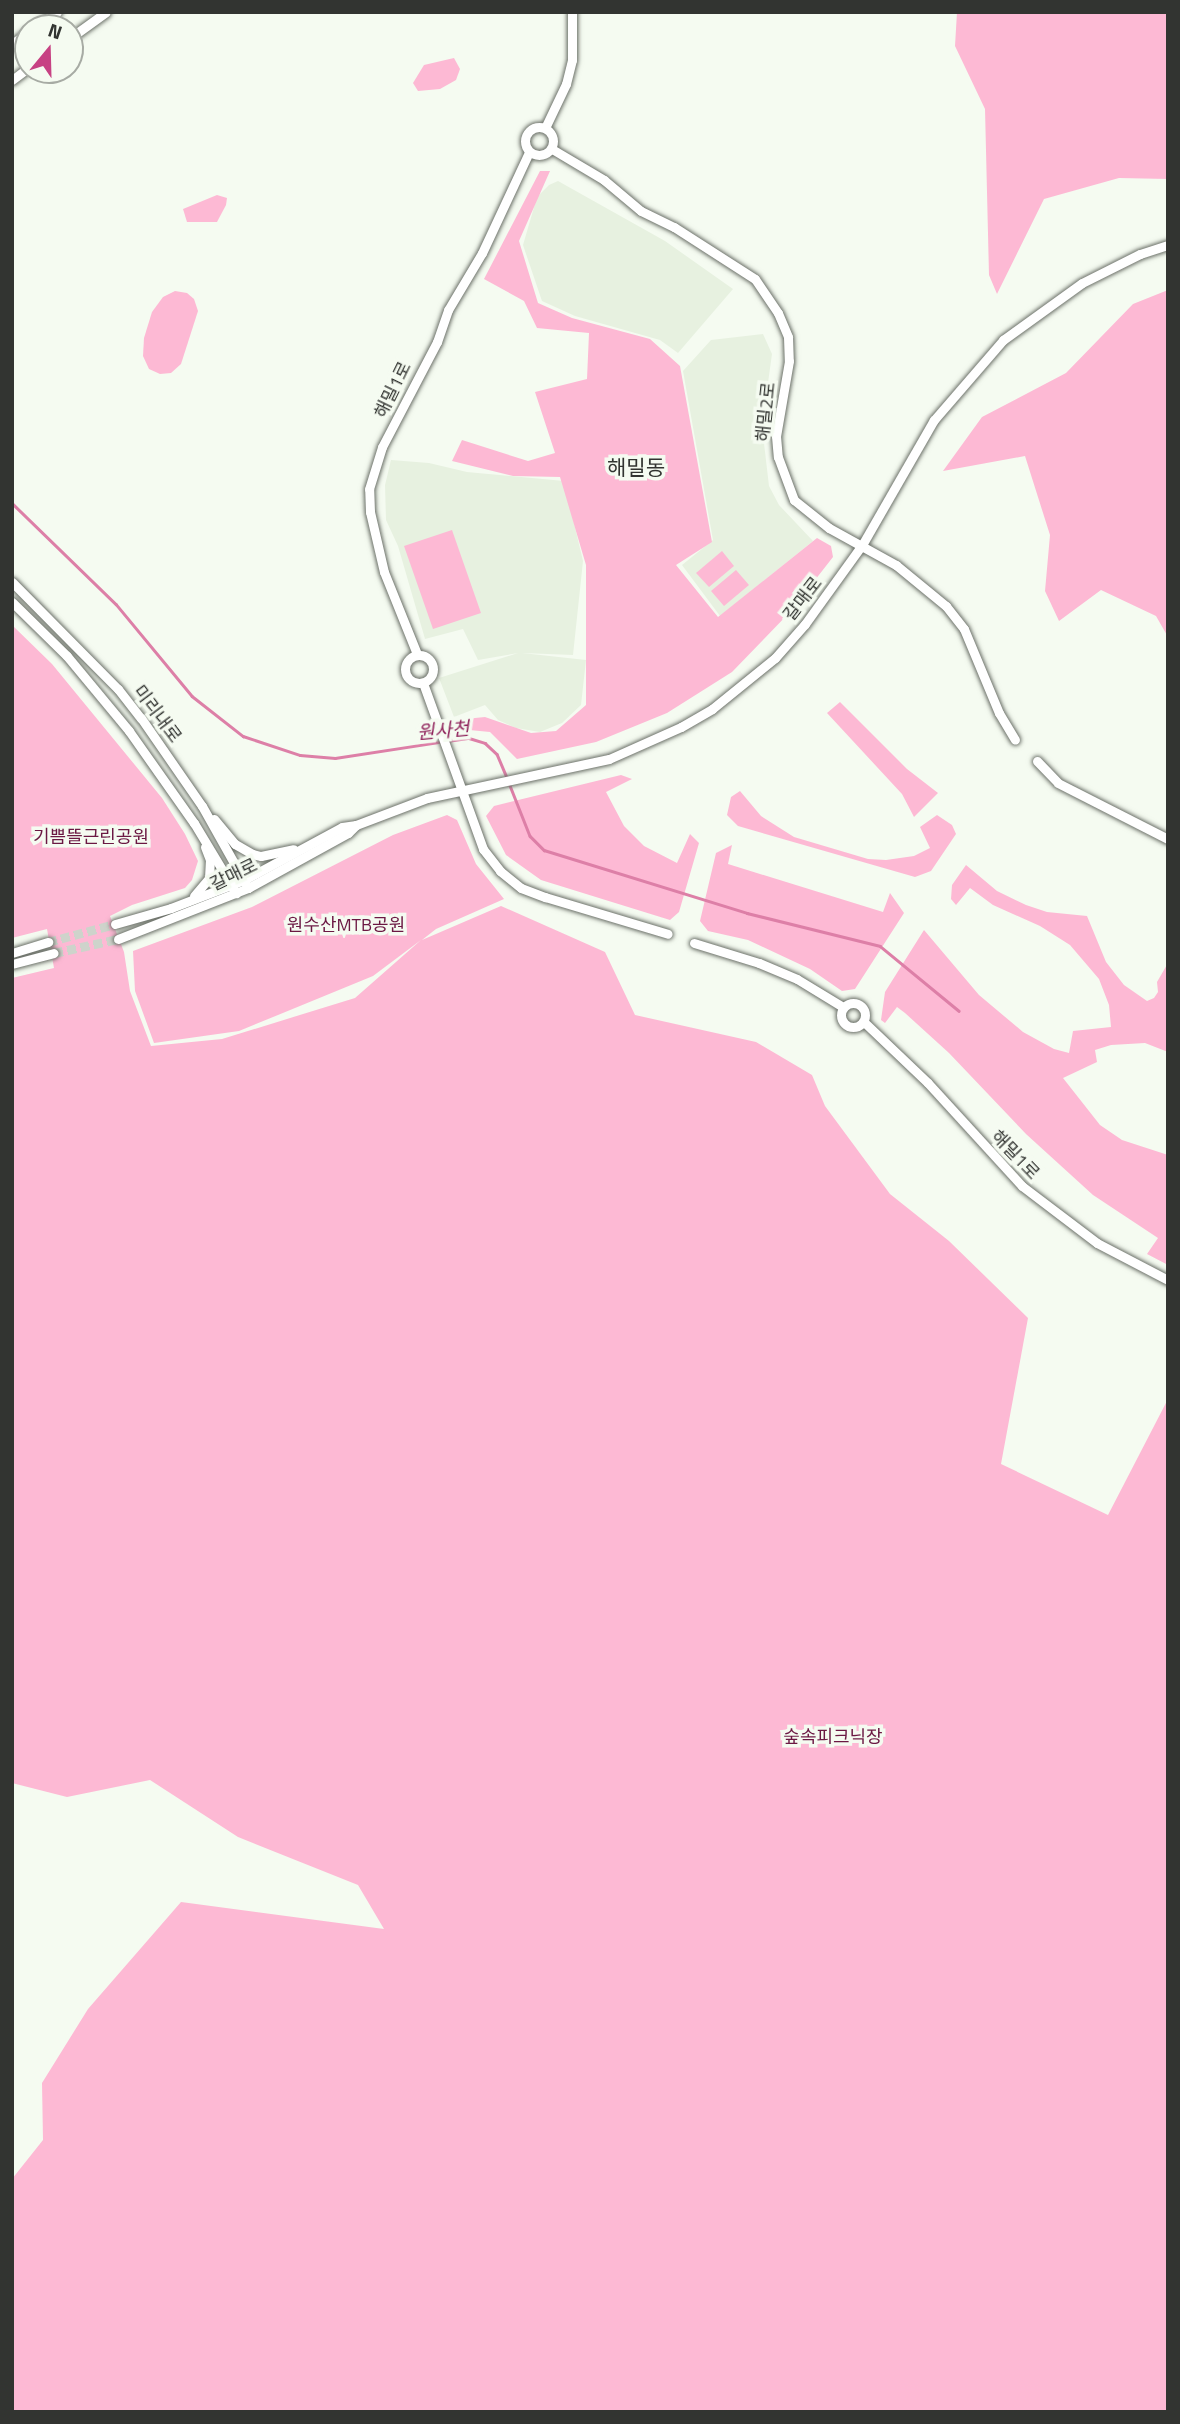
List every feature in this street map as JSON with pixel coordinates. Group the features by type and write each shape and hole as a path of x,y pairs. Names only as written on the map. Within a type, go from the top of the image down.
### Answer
{"street":[{"path":"84,28 106,12"},
{"path":"545,128 566,84 572,60 572,12"},
{"path":"533,128 545,128 553,137 552,149 543,155 529,152 525,144 526,134 533,128"},
{"name":"해밀2로","path":"552,149 604,180 641,211 674,227 755,279 778,313 788,337 789,361 776,436 783,475 799,506 829,528 862,545 917,580 964,629 984,670 999,713 1016,740"},
{"name":"해밀1로","path":"417,654 384,572 370,512 369,489 382,447 437,342 448,310 482,253 529,152"},
{"name":"갈매로","path":"246,884 332,830 356,825 399,807 461,790 609,759 681,727 734,692 775,658 805,624 862,545 934,420 1003,340 1087,281 1140,254 1168,245"},
{"name":"미리내로","path":"12,582 118,689 201,804 246,884"},
{"name":"미리내로","path":"12,602 67,656 103,698 194,823 234,889"},
{"path":"417,654 428,657 433,665 433,674 423,682 414,682 405,670 407,661 417,654"},
{"path":"423,682 482,849 500,872 521,888 668,934"},
{"path":"1037,761 1058,783 1168,839"},
{"path":"201,804 235,844 252,853 261,856 306,845"},
{"path":"174,907 199,893 209,878 210,860 194,823"},
{"name":"갈매로","path":"118,939 246,884 348,833 356,825"},
{"name":"갈매로","path":"115,924 234,889"},
{"path":"12,953 48,942"},
{"path":"694,943 772,968 843,1007"},
{"path":"12,964 54,953"},
{"path":"851,1003 859,1005 864,1010 864,1022 855,1028 844,1024 840,1014 843,1007 851,1003"},
{"name":"해밀1로","path":"864,1022 928,1083 1032,1194 1097,1243 1168,1280"}],"shaded area":[{"path":"558,181 665,241 733,289 678,353 660,340 575,316 542,301 523,245 537,197 549,185"},
{"path":"763,334 772,354 762,426 769,486 779,505 813,541 720,616 682,565 713,540 683,371 711,340"},
{"path":"391,460 429,463 467,472 564,481 583,561 573,655 522,653 586,660 581,705 562,723 540,732 516,728 498,720 485,705 454,717 439,678 518,653 478,660 463,629 425,639 398,546 386,520 385,485"}],"green space":[{"path":"957,12 1168,12 1168,179 1119,178 1044,199 997,294 989,275 985,109 955,46"},
{"path":"454,58 460,69 456,80 440,89 418,91 413,83 424,65"},
{"path":"540,171 550,171 519,241 538,303 572,318 650,339 680,366 712,542 676,565 718,617 817,538 831,546 833,557 790,612 732,672 667,713 596,742 517,759 490,732 459,729 455,720 485,717 531,733 556,731 586,705 586,565 560,477 513,476 452,461 462,440 528,461 555,453 535,392 587,379 589,333 537,328 524,301 484,279"},
{"path":"217,195 227,198 217,222 187,222 183,209"},
{"path":"1168,290 1168,637 1156,616 1101,590 1059,621 1045,591 1050,535 1025,456 943,471 982,417 1066,373 1133,304"},
{"path":"175,291 187,293 194,299 198,311 181,364 171,373 160,374 149,369 143,356 144,338 152,312 163,297"},
{"path":"452,530 481,613 433,629 404,546"},
{"path":"722,551 734,566 709,587 696,573"},
{"path":"736,570 749,585 724,606 711,591"},
{"path":"12,625 52,664 162,798 185,834 198,861 192,880 185,888 132,905 110,916 124,952 130,991 151,1046 222,1039 355,998 421,940 373,976 239,1031 154,1043 135,991 133,951 252,907 393,835 447,815 457,820 476,864 504,899 436,929 422,940 501,906 605,952 635,1015 756,1042 812,1075 825,1106 890,1194 949,1241 1028,1318 1001,1464 1108,1515 1168,1399 1168,2412 12,2412 12,2179 43,2140 42,2083 88,2009 181,1902 384,1929 358,1885 238,1837 150,1780 67,1797 12,1783 12,978 54,968 47,929 12,938"},
{"path":"840,702 907,769 938,793 914,817 902,794 827,713"},
{"path":"621,775 632,779 606,792 624,826 644,846 677,863 690,834 699,843 679,912 670,920 541,880 506,855 486,816 494,806"},
{"path":"740,791 761,816 794,837 868,859 886,860 914,856 930,848 920,827 937,815 952,825 956,834 931,871 915,877 738,826 727,815 731,797"},
{"path":"732,845 728,864 883,912 890,893 904,913 855,989 842,991 810,969 748,940 708,931 700,921 716,853"},
{"path":"966,865 997,891 1026,905 1047,912 1087,916 1106,962 1124,985 1147,1001 1154,998 1158,992 1157,982 1168,963 1168,1052 1145,1043 1111,1045 1095,1050 1097,1062 1063,1078 1100,1125 1122,1140 1168,1155 1168,1265 1147,1254 1158,1238 1093,1195 1026,1134 949,1053 905,1013 897,1007 885,1023 881,1020 885,992 924,930 979,995 1023,1032 1054,1049 1069,1053 1073,1031 1111,1027 1109,1005 1099,979 1070,945 1040,926 993,905 970,888 956,905 951,899 952,885"}],"waterway":[{"name":"원사천","path":"12,503 116,604 192,696 243,736 300,755 335,758 440,742"},
{"name":"원사천","path":"447,741 469,738 485,743 497,754 507,777"},
{"name":"원사천","path":"509,783 530,836 544,850 747,913 880,946 959,1011"}],"tunnel":[{"path":"48,942 115,924"},
{"path":"54,953 118,939"}],"district":[{"name":"해밀동","path":"636,467"}],"park label":[{"name":"기쁨뜰근린공원","path":"91,837"},
{"name":"원수산MTB공원","path":"346,925"},
{"name":"숲속피크닉장","path":"833,1737"}]}
